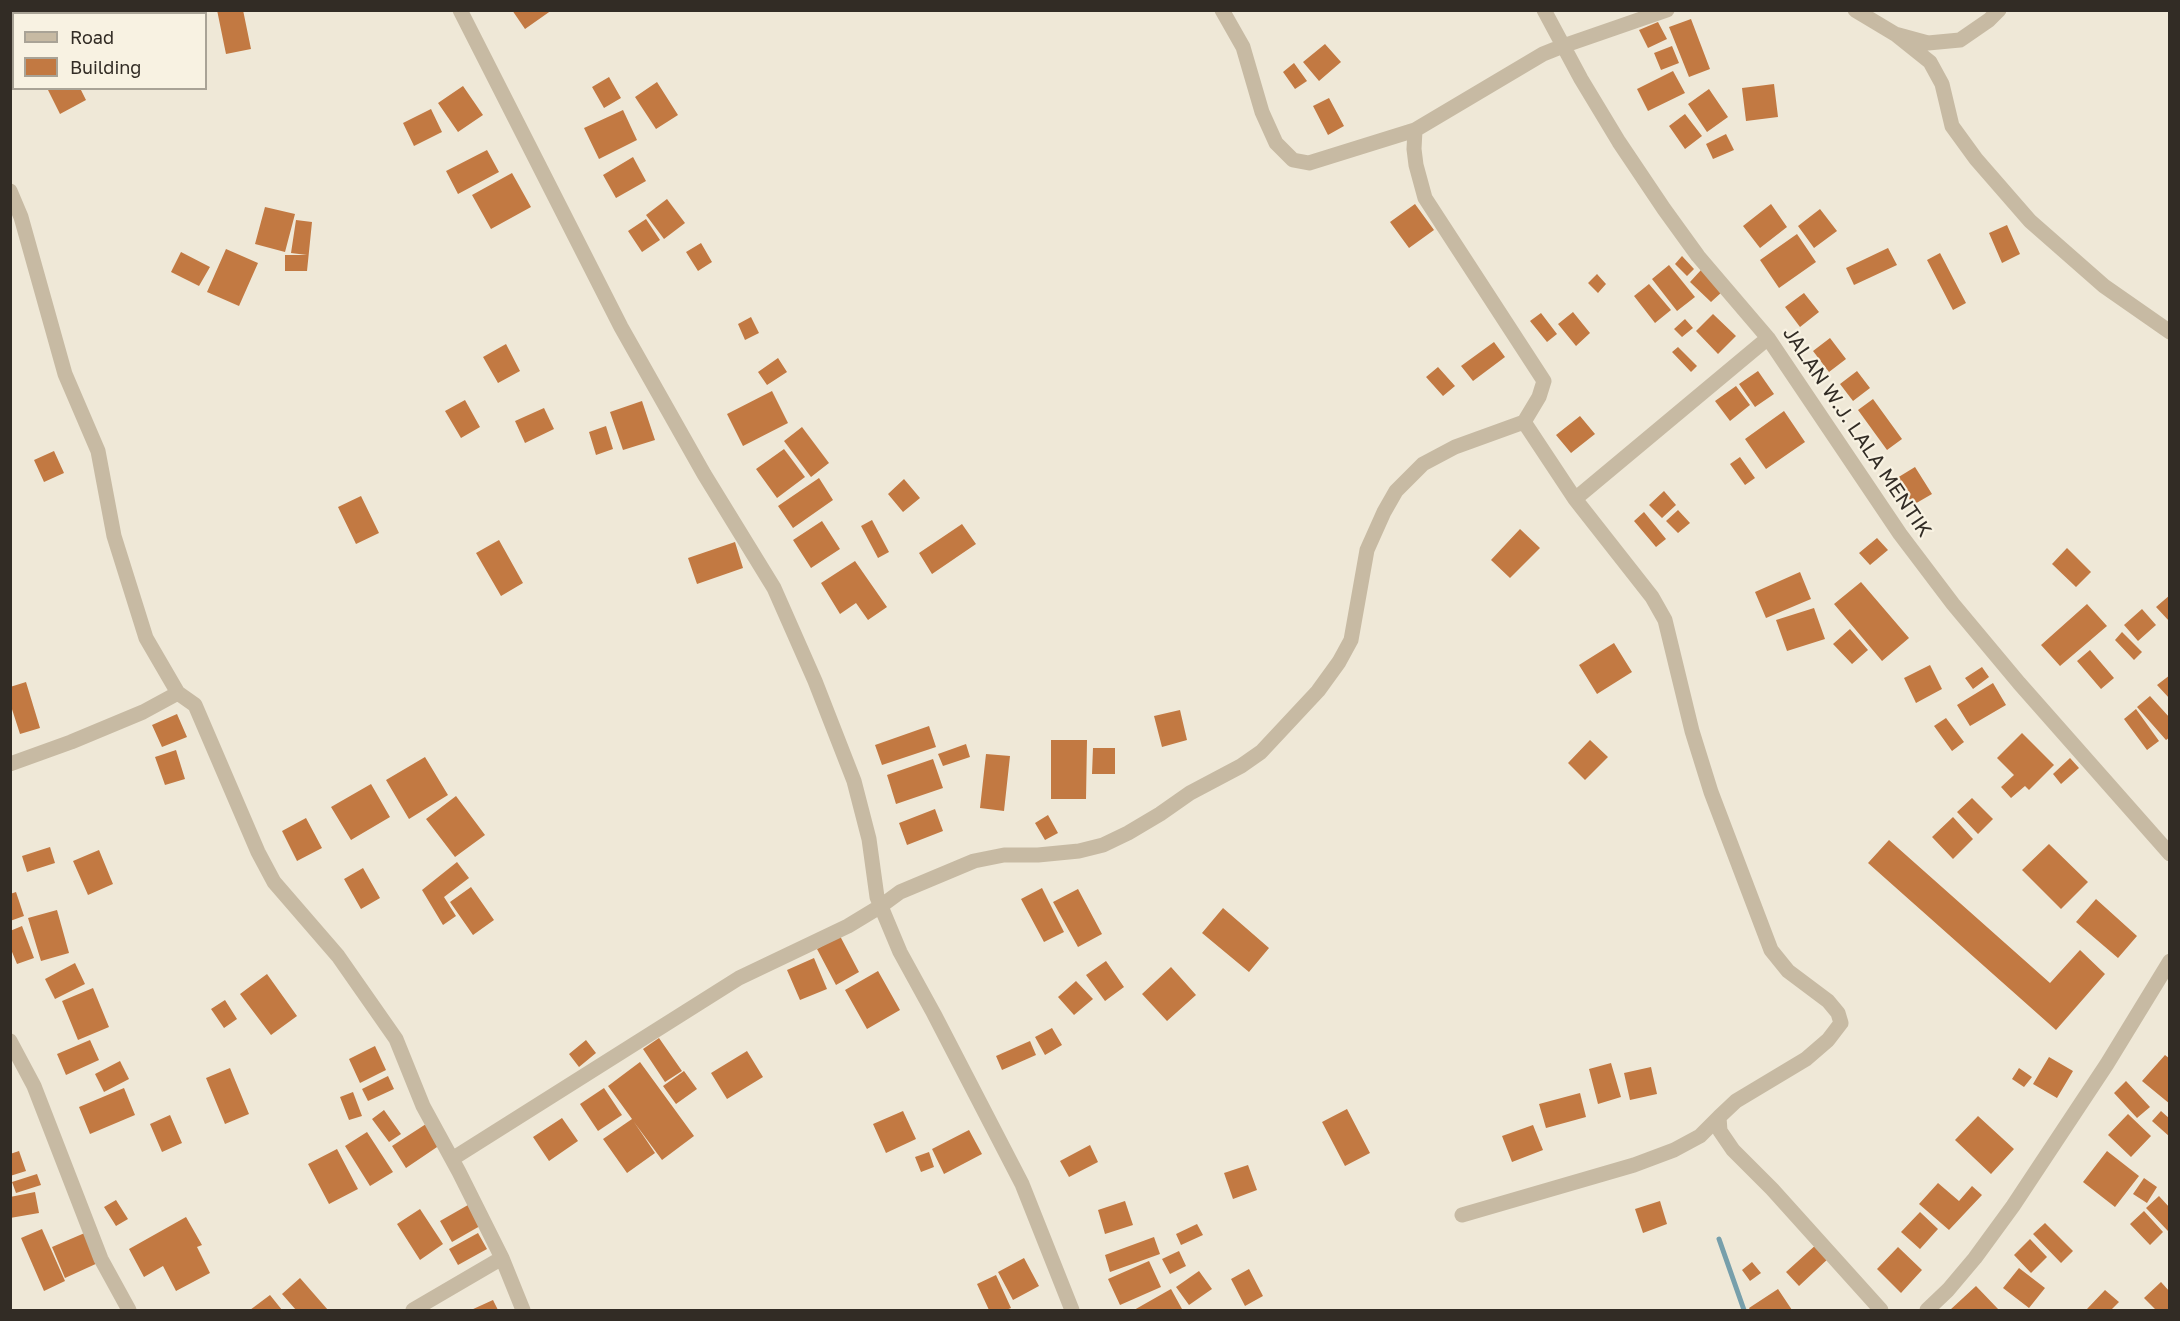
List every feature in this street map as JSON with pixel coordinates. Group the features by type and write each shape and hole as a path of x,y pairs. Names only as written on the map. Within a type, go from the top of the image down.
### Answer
{"street":[{"path":"460,10 621,327 704,474 774,588 815,681 854,781 869,839 877,897 900,952 1022,1184 1072,1311"},
{"path":"1222,10 1243,47 1262,112 1276,143 1293,160 1309,163 1415,130 1520,66 1563,45 1667,10"},
{"name":"JALAN W.J. LALA MENTIK","path":"1544,10 1619,142 1664,209 1698,256 1768,338 1900,534 1953,604 2169,854"},
{"path":"1855,10 1895,34 1930,62 1942,84 1952,126 1976,159 2030,221 2104,286 2169,332"},
{"path":"1895,34 1928,43 1960,40 1989,20 1999,10"},
{"path":"452,1159 739,978 848,926 900,892 974,861 1004,855 1038,855 1079,851 1103,845 1144,824 1190,793 1241,766 1261,752 1318,691 1339,663 1350,640 1367,550 1396,491 1423,464 1455,447 1524,422 1539,397 1544,381 1425,198 1416,165 1415,130"},
{"path":"10,191 21,217 65,374 98,451 114,536 146,639 178,693 195,705 258,852 274,882 338,956 396,1039 423,1106 502,1258 523,1311"},
{"path":"1575,499 1768,338"},
{"path":"1462,1215 1634,1165 1674,1150 1700,1136 1736,1101 1806,1059 1828,1040 1840,1023 1838,1013 1828,1001 1788,971 1771,950 1708,782 1692,731 1665,620 1652,597 1575,499 1524,422"},
{"path":"10,764 82,738 143,712 178,693"},
{"path":"1927,1311 1975,1258 2013,1206 2107,1064 2169,961"},
{"path":"10,1041 34,1086 101,1259 129,1311"},
{"path":"1719,1117 1720,1131 1733,1150 1881,1311"},
{"path":"413,1311 502,1258"}],"building":[{"path":"217,10 243,10 251,49 226,54"},
{"path":"512,10 552,10 525,29"},
{"path":"1691,19 1710,69 1689,77 1669,27"},
{"path":"1658,22 1667,39 1648,48 1639,30"},
{"path":"1325,44 1341,62 1319,81 1303,62"},
{"path":"1672,46 1679,63 1661,70 1654,53"},
{"path":"1294,63 1307,81 1295,89 1283,72"},
{"path":"1673,71 1685,93 1648,111 1637,89"},
{"path":"609,77 621,98 604,108 592,87"},
{"path":"657,82 678,115 656,129 635,97"},
{"path":"1774,84 1778,117 1746,121 1742,88"},
{"path":"463,86 483,115 458,132 438,103"},
{"path":"1709,89 1728,117 1707,132 1688,104"},
{"path":"48,90 81,90 86,100 60,114"},
{"path":"1329,98 1344,126 1328,135 1313,106"},
{"path":"431,109 442,132 414,146 403,123"},
{"path":"623,110 637,140 599,159 584,128"},
{"path":"1685,114 1702,136 1685,149 1669,126"},
{"path":"1726,134 1734,150 1713,159 1706,144"},
{"path":"487,150 499,172 458,194 446,171"},
{"path":"633,157 646,181 616,198 603,175"},
{"path":"512,173 531,207 491,229 472,195"},
{"path":"667,199 685,223 664,239 646,215"},
{"path":"1415,204 1434,230 1409,248 1390,222"},
{"path":"1771,204 1787,227 1760,248 1743,226"},
{"path":"265,207 295,214 285,252 255,244"},
{"path":"1820,209 1837,231 1814,248 1798,226"},
{"path":"646,219 660,240 642,252 628,231"},
{"path":"296,220 312,222 307,271 285,271 285,255 307,255 291,253"},
{"path":"2007,225 2020,254 2002,263 1989,233"},
{"path":"1797,234 1816,262 1779,288 1760,260"},
{"path":"701,243 712,262 698,271 686,252"},
{"path":"1888,248 1897,265 1854,285 1846,268"},
{"path":"226,249 258,263 239,306 207,292"},
{"path":"181,252 210,267 199,286 171,272"},
{"path":"1940,253 1966,303 1953,310 1927,260"},
{"path":"1682,256 1694,269 1687,276 1675,264"},
{"path":"1669,265 1695,297 1677,311 1652,279"},
{"path":"1701,270 1723,291 1711,302 1690,282"},
{"path":"1597,274 1606,284 1598,293 1588,283"},
{"path":"1649,284 1671,310 1655,323 1634,296"},
{"path":"1804,293 1819,312 1800,327 1785,307"},
{"path":"1573,312 1590,333 1576,346 1558,324"},
{"path":"1541,313 1557,334 1547,342 1530,321"},
{"path":"1713,314 1736,336 1718,354 1696,331"},
{"path":"751,317 759,333 745,340 738,324"},
{"path":"1685,319 1693,328 1682,337 1674,329"},
{"path":"1830,338 1846,359 1829,372 1813,351"},
{"path":"1494,342 1505,357 1473,381 1461,366"},
{"path":"506,344 520,371 498,383 483,357"},
{"path":"1678,347 1697,366 1691,372 1672,352"},
{"path":"778,358 787,372 767,385 758,372"},
{"path":"1438,367 1455,386 1443,396 1426,377"},
{"path":"1758,371 1774,394 1755,407 1739,384"},
{"path":"1857,371 1870,388 1853,401 1840,384"},
{"path":"1736,386 1750,405 1730,421 1715,401"},
{"path":"772,391 788,423 743,446 727,414"},
{"path":"1873,399 1902,439 1887,450 1858,410"},
{"path":"465,400 480,427 461,438 445,411"},
{"path":"642,401 655,440 623,450 610,412"},
{"path":"544,408 554,429 525,443 515,421"},
{"path":"1784,411 1805,442 1766,469 1745,439"},
{"path":"1580,416 1595,434 1571,453 1556,435"},
{"path":"606,426 613,449 596,455 589,432"},
{"path":"802,427 829,463 811,477 784,441"},
{"path":"784,449 805,477 777,498 756,469"},
{"path":"54,451 64,473 44,482 34,460"},
{"path":"1740,457 1755,478 1745,485 1730,464"},
{"path":"1915,467 1932,494 1913,505 1897,478"},
{"path":"819,478 833,500 793,528 778,506"},
{"path":"904,479 920,498 903,512 888,494"},
{"path":"1664,491 1676,505 1662,518 1649,505"},
{"path":"361,496 379,533 356,544 338,507"},
{"path":"1678,510 1690,523 1678,533 1666,521"},
{"path":"1644,512 1666,539 1656,547 1634,521"},
{"path":"872,520 889,552 878,558 861,526"},
{"path":"822,521 840,549 811,568 793,540"},
{"path":"962,524 976,544 932,574 919,553"},
{"path":"1520,529 1540,548 1510,578 1491,560"},
{"path":"1877,538 1888,550 1870,565 1859,553"},
{"path":"499,540 523,583 501,596 476,553"},
{"path":"735,542 743,568 697,584 688,558"},
{"path":"2067,548 2091,572 2076,587 2052,564"},
{"path":"855,561 887,607 868,620 856,603 840,614 821,583"},
{"path":"1800,572 1811,599 1766,618 1755,592"},
{"path":"1861,582 1909,638 1882,661 1834,604"},
{"path":"2170,595 2170,622 2156,607"},
{"path":"2087,604 2107,626 2060,666 2041,645"},
{"path":"1814,608 1825,639 1787,651 1776,620"},
{"path":"2142,609 2156,625 2138,641 2124,625"},
{"path":"1850,629 1868,650 1852,664 1833,644"},
{"path":"2122,632 2142,652 2134,660 2115,640"},
{"path":"1614,643 1632,672 1597,694 1579,665"},
{"path":"2090,650 2114,678 2101,689 2077,661"},
{"path":"1930,665 1942,689 1916,703 1904,678"},
{"path":"1982,667 1989,677 1973,689 1965,678"},
{"path":"2170,675 2170,699 2157,685"},
{"path":"26,682 40,728 20,734 10,703 10,687"},
{"path":"1993,683 2006,705 1970,726 1957,705"},
{"path":"2150,696 2170,718 2170,737 2166,740 2137,707"},
{"path":"2136,709 2159,741 2147,750 2124,719"},
{"path":"1180,710 1187,740 1162,747 1154,716"},
{"path":"177,714 187,737 162,747 152,725"},
{"path":"1946,718 1964,742 1952,751 1934,726"},
{"path":"929,726 936,747 882,765 875,745"},
{"path":"2022,733 2054,765 2029,790 2025,786 2011,798 2001,787 2014,775 1997,758"},
{"path":"1051,740 1087,740 1086,799 1051,799"},
{"path":"1590,740 1608,757 1585,780 1568,763"},
{"path":"966,744 970,757 943,766 938,754"},
{"path":"1093,748 1115,748 1115,774 1092,774"},
{"path":"176,750 185,779 165,785 155,757"},
{"path":"986,754 1010,756 1004,811 980,808"},
{"path":"425,757 448,795 409,819 386,780"},
{"path":"2070,758 2079,768 2061,784 2053,774"},
{"path":"933,759 943,788 896,804 887,775"},
{"path":"371,784 390,817 351,840 331,807"},
{"path":"456,796 485,835 455,857 426,819"},
{"path":"1972,798 1993,819 1978,834 1957,812"},
{"path":"935,809 943,831 907,845 899,823"},
{"path":"1048,815 1058,833 1045,840 1035,823"},
{"path":"1953,817 1973,839 1953,859 1932,837"},
{"path":"306,818 322,848 297,861 282,831"},
{"path":"1889,840 2050,983 2080,950 2105,974 2056,1030 1868,863"},
{"path":"2049,844 2088,882 2061,909 2022,870"},
{"path":"50,847 55,863 27,872 22,856"},
{"path":"99,850 113,884 88,895 73,861"},
{"path":"457,862 469,878 444,897 456,916 443,925 422,890"},
{"path":"363,868 380,898 361,909 344,879"},
{"path":"471,887 494,920 473,935 450,902"},
{"path":"1042,888 1064,932 1044,942 1021,899"},
{"path":"1078,889 1102,934 1078,947 1053,902"},
{"path":"16,892 24,916 10,921 10,894"},
{"path":"2096,899 2137,936 2118,958 2076,922"},
{"path":"1223,908 1269,948 1249,972 1202,933"},
{"path":"57,910 69,953 41,961 28,918"},
{"path":"22,926 34,958 17,964 10,947 10,931"},
{"path":"840,936 859,972 836,985 817,949"},
{"path":"814,958 827,989 800,1000 787,970"},
{"path":"1106,961 1124,987 1105,1001 1086,975"},
{"path":"75,963 85,984 55,999 45,979"},
{"path":"1171,967 1196,995 1167,1021 1142,994"},
{"path":"878,971 900,1010 867,1029 845,990"},
{"path":"267,974 297,1016 271,1035 240,994"},
{"path":"1076,981 1093,999 1074,1015 1058,997"},
{"path":"93,988 109,1027 78,1040 62,1001"},
{"path":"225,1000 237,1019 224,1028 211,1009"},
{"path":"1052,1028 1062,1045 1045,1055 1035,1037"},
{"path":"659,1038 682,1071 665,1082 643,1049"},
{"path":"90,1040 99,1060 66,1075 57,1054"},
{"path":"586,1040 596,1053 579,1067 569,1054"},
{"path":"1030,1041 1036,1055 1002,1070 996,1056"},
{"path":"375,1046 386,1070 360,1083 349,1059"},
{"path":"747,1051 763,1077 727,1099 711,1073"},
{"path":"2165,1055 2170,1059 2170,1104 2142,1081"},
{"path":"2049,1057 2073,1071 2057,1098 2033,1084"},
{"path":"120,1061 129,1079 104,1092 95,1074"},
{"path":"640,1062 694,1136 662,1160 634,1122 655,1153 627,1173 603,1139 632,1119 608,1086"},
{"path":"1611,1063 1621,1097 1598,1104 1589,1069"},
{"path":"1651,1067 1657,1094 1630,1100 1624,1073"},
{"path":"230,1068 249,1114 225,1124 206,1078"},
{"path":"2019,1068 2032,1077 2024,1087 2012,1079"},
{"path":"684,1071 697,1089 676,1104 663,1086"},
{"path":"388,1076 394,1089 368,1101 362,1089"},
{"path":"2126,1081 2150,1107 2137,1118 2114,1093"},
{"path":"124,1088 135,1115 90,1134 79,1107"},
{"path":"604,1088 622,1115 598,1131 580,1104"},
{"path":"353,1092 362,1116 349,1120 340,1097"},
{"path":"1580,1093 1586,1117 1546,1128 1539,1104"},
{"path":"1347,1109 1370,1153 1345,1166 1322,1122"},
{"path":"384,1110 401,1134 389,1142 372,1119"},
{"path":"903,1111 916,1139 886,1153 873,1124"},
{"path":"2161,1111 2170,1119 2170,1137 2152,1121"},
{"path":"2128,1114 2151,1136 2131,1157 2108,1135"},
{"path":"170,1115 182,1143 162,1152 150,1124"},
{"path":"1978,1116 2014,1149 1991,1174 1955,1140"},
{"path":"562,1118 578,1141 549,1161 533,1137"},
{"path":"426,1124 440,1145 406,1168 392,1146"},
{"path":"1533,1125 1543,1150 1512,1162 1502,1136"},
{"path":"969,1130 982,1154 944,1174 932,1149"},
{"path":"367,1132 393,1172 370,1186 345,1146"},
{"path":"1090,1145 1098,1162 1069,1177 1060,1161"},
{"path":"337,1149 358,1189 329,1204 308,1164"},
{"path":"19,1151 26,1171 10,1176 10,1154"},
{"path":"2107,1151 2139,1176 2115,1207 2083,1182"},
{"path":"929,1152 934,1167 921,1172 915,1157"},
{"path":"1248,1165 1257,1190 1233,1199 1224,1173"},
{"path":"37,1174 41,1185 16,1193 12,1182"},
{"path":"2144,1178 2157,1187 2147,1203 2133,1194"},
{"path":"1938,1183 1959,1201 1972,1186 1982,1195 1949,1230 1919,1204"},
{"path":"35,1192 39,1213 10,1218 10,1197"},
{"path":"2159,1196 2170,1208 2170,1229 2168,1231 2146,1208"},
{"path":"116,1200 128,1219 116,1226 104,1207"},
{"path":"1125,1201 1133,1225 1105,1234 1098,1210"},
{"path":"1660,1201 1667,1224 1643,1233 1635,1209"},
{"path":"468,1205 480,1226 452,1242 440,1221"},
{"path":"420,1209 443,1244 420,1260 397,1224"},
{"path":"2144,1211 2163,1232 2150,1245 2130,1224"},
{"path":"1920,1212 1938,1229 1920,1249 1901,1232"},
{"path":"186,1217 202,1245 197,1247 210,1273 176,1291 163,1266 144,1277 129,1249"},
{"path":"2045,1223 2073,1251 2061,1263 2033,1234"},
{"path":"1197,1224 1203,1235 1181,1245 1176,1234"},
{"path":"42,1229 65,1281 44,1291 21,1238"},
{"path":"87,1232 100,1262 65,1278 52,1247"},
{"path":"478,1233 487,1249 458,1265 449,1249"},
{"path":"1154,1237 1160,1254 1110,1272 1105,1255"},
{"path":"2030,1239 2047,1257 2031,1273 2014,1255"},
{"path":"1818,1243 1830,1257 1799,1286 1786,1272"},
{"path":"1898,1247 1922,1270 1901,1293 1877,1269"},
{"path":"1179,1251 1186,1266 1170,1274 1162,1259"},
{"path":"1024,1258 1039,1286 1013,1300 998,1272"},
{"path":"1149,1261 1161,1287 1120,1305 1108,1279"},
{"path":"1752,1262 1761,1273 1750,1281 1742,1270"},
{"path":"2019,1268 2045,1288 2029,1308 2003,1288"},
{"path":"1249,1269 1263,1296 1245,1306 1231,1279"},
{"path":"1199,1271 1212,1289 1189,1305 1176,1287"},
{"path":"996,1275 1011,1308 1006,1310 989,1310 977,1284"},
{"path":"300,1278 328,1310 296,1310 282,1294"},
{"path":"2161,1282 2170,1292 2170,1310 2156,1310 2144,1298"},
{"path":"1976,1286 1999,1310 1950,1310"},
{"path":"1171,1289 1182,1309 1134,1310"},
{"path":"1778,1289 1792,1310 1750,1310 1749,1308"},
{"path":"2105,1290 2119,1302 2111,1310 2087,1309"},
{"path":"270,1295 282,1310 250,1310"},
{"path":"493,1300 498,1310 471,1310"}],"waterway":[{"path":"1719,1239 1744,1310"}]}
